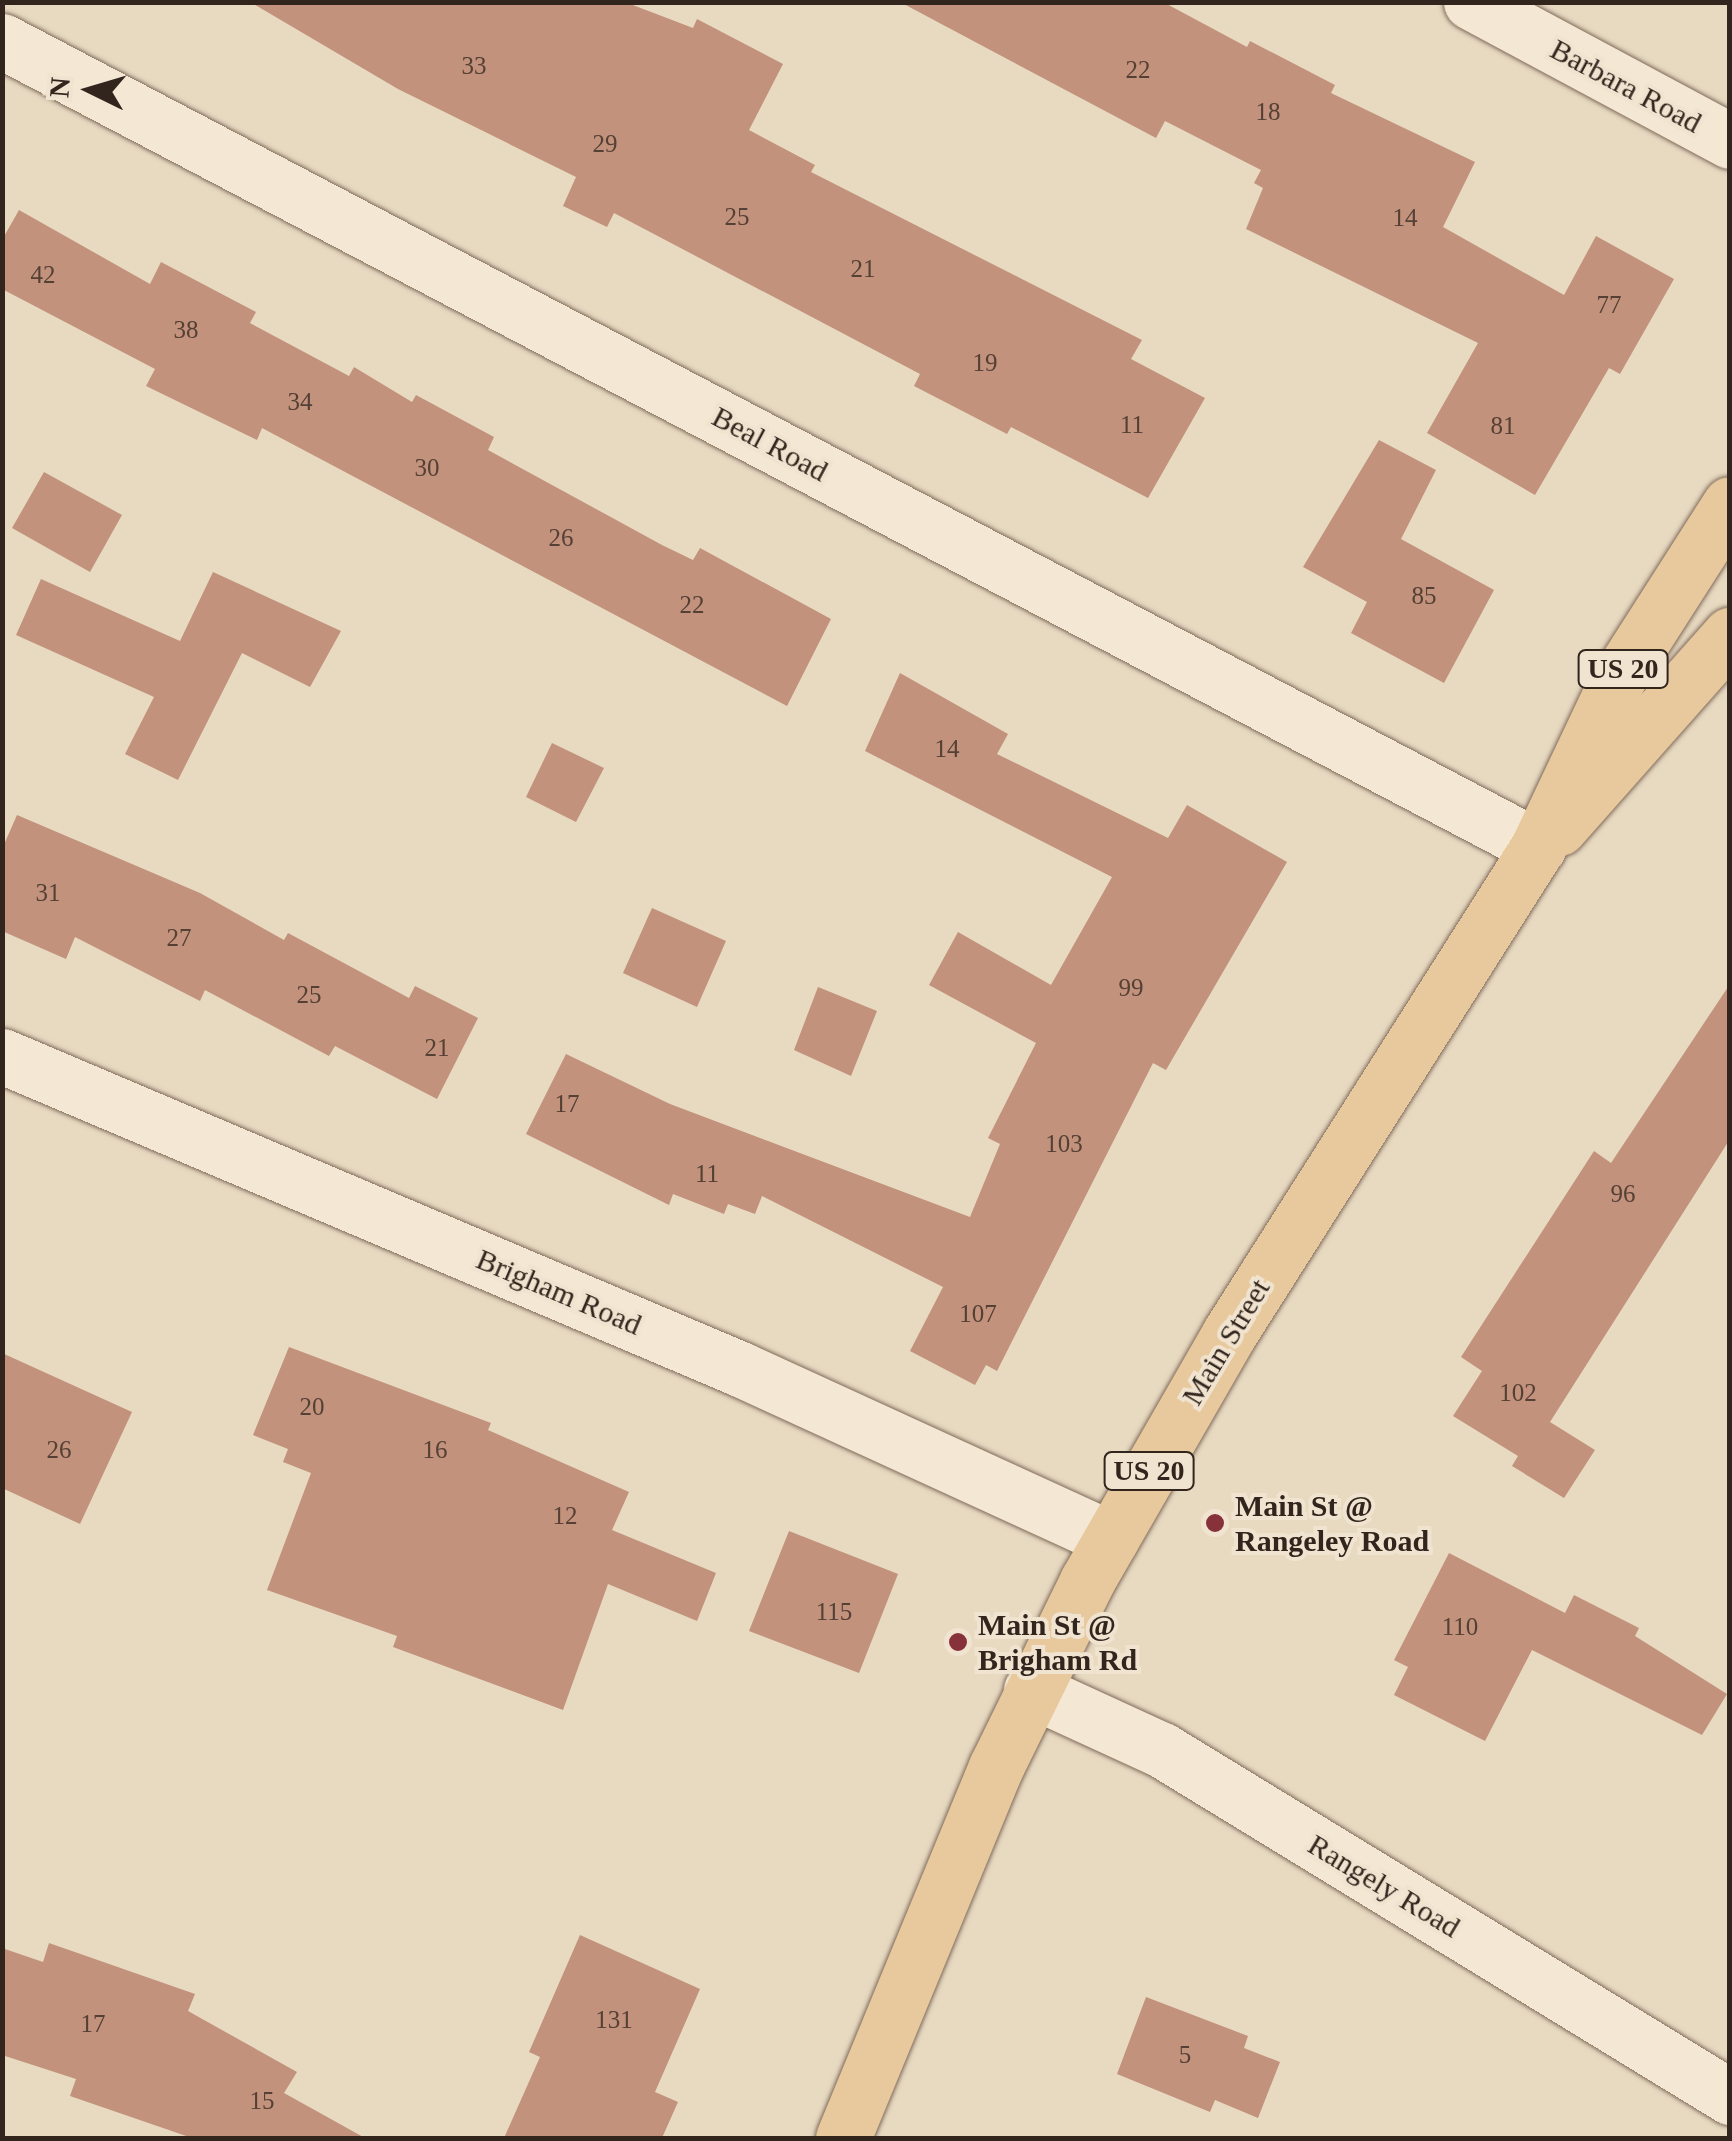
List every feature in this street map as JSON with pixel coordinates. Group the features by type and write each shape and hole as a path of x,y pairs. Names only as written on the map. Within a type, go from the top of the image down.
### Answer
{"main road":[{"name":"Main Street","path":"843,2138 1031,1690 1111,1539 1229,1334 1538,847 1616,682 1730,504"},
{"name":"Main Street","path":"1538,847 1620,764 1730,634"}],"street":[{"name":"Barbara Road","path":"1470,2 1730,141"},
{"name":"Beal Road","path":"2,41 1538,847"},
{"name":"Brigham Road","path":"2,1056 758,1377 1111,1539"},
{"name":"Rangely Road","path":"1031,1690 1162,1750 1730,2098"}],"building":[{"path":"250,2 625,2 693,28 697,19 783,64 749,130 815,165 811,172 1142,340 1131,359 1205,398 1148,498 1011,427 1007,434 914,386 920,374 614,213 607,227 563,206 576,177 398,89"},
{"path":"900,2 1163,2 1247,47 1250,41 1335,85 1331,93 1475,162 1443,227 1564,295 1596,236 1674,279 1620,374 1609,368 1535,495 1427,433 1478,343 1246,229 1263,188 1254,183 1261,170 1165,121 1156,138"},
{"path":"19,210 150,284 161,262 256,312 250,323 349,376 354,367 412,402 416,395 494,437 488,450 662,545 693,560 700,548 831,619 787,706 262,428 257,440 146,386 155,369 2,289 2,240"},
{"path":"1379,440 1436,470 1401,539 1494,590 1444,683 1351,633 1367,602 1303,567"},
{"path":"44,472 122,515 90,572 12,528"},
{"path":"213,572 341,631 310,687 242,653 178,780 125,754 154,697 16,635 41,579 180,641"},
{"path":"900,673 1008,734 997,754 1168,838 1187,805 1287,862 1166,1070 1153,1063 997,1371 986,1365 975,1385 910,1351 943,1287 762,1196 755,1214 728,1204 724,1214 673,1194 669,1205 526,1134 566,1054 670,1104 970,1217 1000,1144 988,1138 1036,1043 929,985 958,932 1051,985 1112,877 865,751"},
{"path":"552,743 604,768 576,822 526,797"},
{"path":"17,815 200,893 284,940 288,933 409,998 415,986 478,1018 437,1099 335,1046 329,1056 205,990 200,1001 75,937 66,959 2,931 2,849"},
{"path":"652,908 726,941 697,1007 623,973"},
{"path":"1730,984 1730,1139 1550,1422 1595,1450 1564,1498 1512,1466 1518,1456 1453,1416 1482,1371 1461,1357 1594,1151 1611,1163"},
{"path":"818,987 877,1011 851,1076 794,1050"},
{"path":"289,1347 491,1423 488,1430 629,1492 612,1530 716,1573 697,1621 608,1584 563,1710 393,1647 397,1636 267,1590 311,1473 283,1462 288,1449 253,1435"},
{"path":"2,1353 132,1412 80,1524 2,1488"},
{"path":"789,1531 898,1574 859,1673 749,1631"},
{"path":"1449,1553 1565,1613 1574,1595 1639,1628 1635,1636 1727,1694 1702,1735 1532,1650 1485,1741 1394,1695 1408,1667 1394,1660"},
{"path":"580,1935 700,1989 655,2092 678,2102 662,2138 504,2138 540,2057 529,2052"},
{"path":"49,1943 195,1994 188,2011 297,2072 284,2093 365,2138 192,2138 70,2096 76,2079 2,2055 2,1948 43,1962"},
{"path":"1146,1997 1248,2036 1244,2048 1280,2062 1258,2118 1215,2100 1210,2112 1117,2074"}],"place":[{"name":"Main St @ Rangeley Road","path":"1215,1523"},
{"name":"Main St @ Brigham Rd","path":"958,1642"}]}
